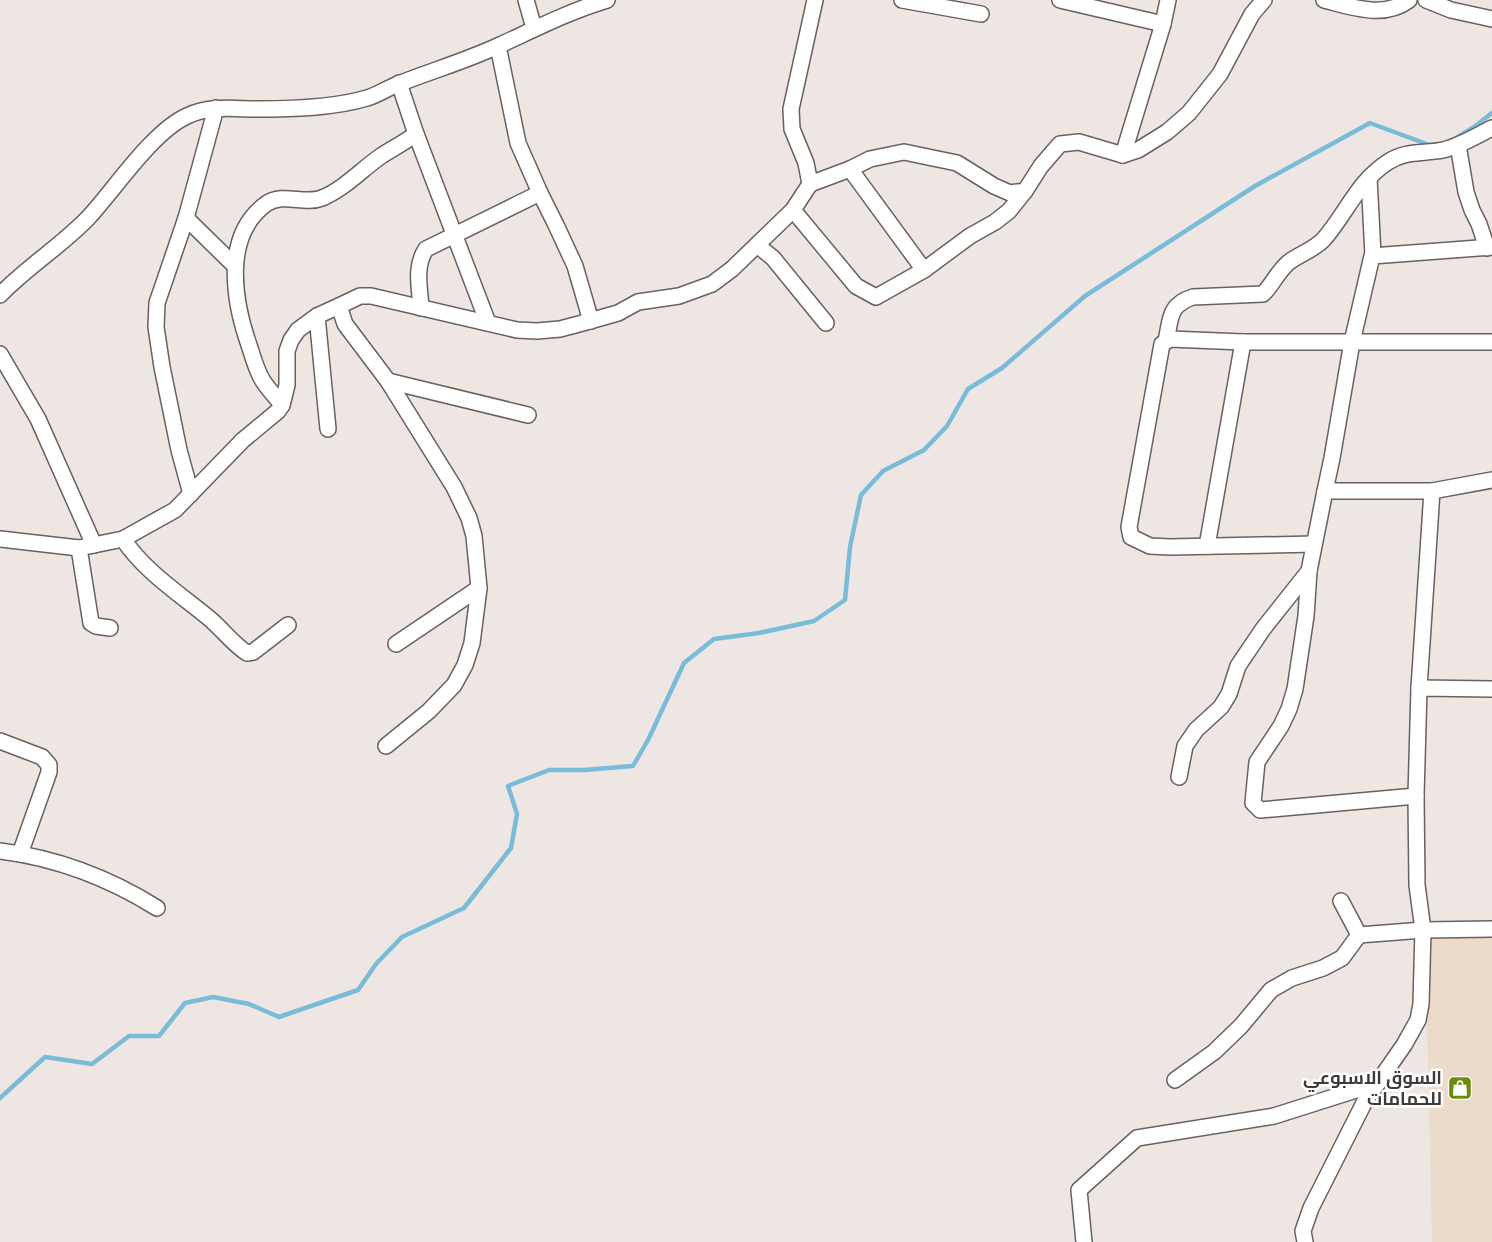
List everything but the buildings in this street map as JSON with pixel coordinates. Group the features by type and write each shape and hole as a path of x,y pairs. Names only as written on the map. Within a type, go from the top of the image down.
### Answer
{"street":[{"path":"526,0 534,28"},
{"path":"0,295 25,270 59,244 87,219 160,135 187,116 216,108 258,109 338,104 368,98 399,83 498,46 534,28 608,0"},
{"path":"810,184 806,163 792,129 791,109 815,0"},
{"path":"902,0 980,14"},
{"path":"1060,0 1163,24"},
{"path":"1122,155 1163,24 1168,0"},
{"path":"793,210 856,286 876,297 924,270 970,236 995,222 1009,211 1041,166 1060,144 1080,142 1122,155 1138,150 1167,132 1189,113 1220,74 1252,14 1264,0"},
{"path":"1324,0 1381,11 1393,9 1409,0"},
{"path":"1426,0 1451,10 1492,19"},
{"path":"498,46 518,143 575,266 591,321"},
{"path":"399,83 416,134 488,323"},
{"path":"191,494 177,440 162,367 156,327 157,303 186,218 216,108"},
{"path":"1166,341 1174,308 1182,300 1193,297 1263,294 1271,286 1279,271 1290,261 1323,240 1369,178 1388,162 1408,153 1433,152 1458,146 1492,128"},
{"path":"282,405 263,381 252,356 239,309 235,284 235,266 238,248 244,234 252,218 265,205 274,200 286,198 319,199 334,193 376,160 416,134"},
{"path":"1373,254 1490,248 1472,210 1466,192 1458,146"},
{"path":"0,539 87,546 122,539 175,510 243,440 270,418 282,405 287,385 287,351 291,340 298,330 317,316 360,296 370,296 517,330 560,329 618,313 638,302 679,296 712,284 757,245 793,210 810,184 850,169 870,159 904,152 957,163 994,186 1010,193 1025,191"},
{"path":"850,169 924,270"},
{"path":"1369,178 1373,254 1352,342 1332,458 1309,570 1306,616 1295,689 1281,726 1257,762 1253,803 1260,810 1416,796"},
{"path":"421,308 418,268 420,258 426,249 540,193"},
{"path":"186,218 235,266"},
{"path":"757,245 773,258 826,323"},
{"path":"339,306 345,324 388,381 454,488 469,518 474,536 479,588 472,643 465,665 445,696 429,712 386,746"},
{"path":"317,316 328,429"},
{"path":"1314,544 1150,546 1131,537 1128,527 1162,344 1170,340 1193,339 1243,342 1492,342"},
{"path":"1207,546 1243,342"},
{"path":"0,354 38,419 87,546 91,623 96,626 110,628"},
{"path":"388,381 528,415"},
{"path":"1325,491 1432,491 1492,480"},
{"path":"1305,1242 1303,1231 1312,1208 1365,1101 1404,1045 1418,1020 1423,930 1417,885 1416,796 1419,688 1432,491"},
{"path":"122,539 157,578 211,620 247,653 253,652 288,625"},
{"path":"1179,777 1185,746 1196,730 1221,706 1229,694 1238,666 1263,629 1309,570"},
{"path":"396,644 479,588"},
{"path":"1419,688 1492,689"},
{"path":"0,741 42,756 49,765 49,772 20,854"},
{"path":"0,851 20,854 98,876 127,890 157,908"},
{"path":"1341,902 1359,935"},
{"path":"1175,1080 1214,1052 1240,1026 1271,990 1292,978 1323,968 1342,958 1359,935 1423,930 1492,928"},
{"path":"1084,1242 1078,1190 1137,1138 1274,1116 1378,1083"}],"shaded area":[{"name":"السوق الاسبوعي للحمامات","path":"1492,934 1492,1242 1432,1242 1425,935"}],"waterway":[{"path":"1456,138 1492,113"},
{"path":"0,1098 45,1057 92,1064 129,1036 159,1036 185,1003 213,997 249,1004 279,1017 358,990 376,964 402,937 464,908 511,848 517,814 508,786 549,770 584,770 633,766 648,740 684,663 714,639 759,633 814,621 845,600 850,547 861,495 883,471 924,450 947,426 968,389 1002,368 1085,296 1255,186 1370,123 1432,146"}],"place":[{"name":"السوق الاسبوعي للحمامات","path":"1460,1088"}]}
